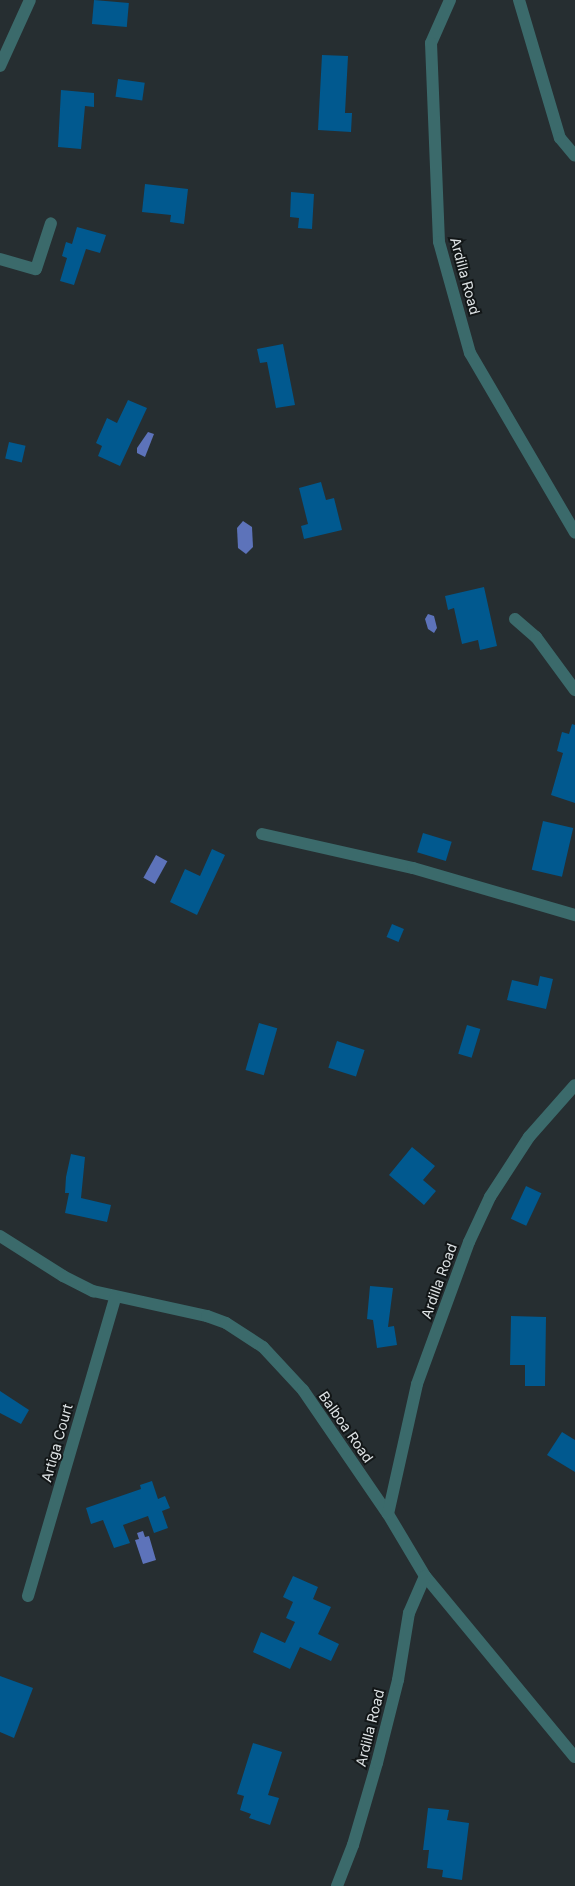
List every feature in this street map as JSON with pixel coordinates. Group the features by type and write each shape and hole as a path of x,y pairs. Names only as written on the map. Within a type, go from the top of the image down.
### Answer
{"street":[{"path":"0,66 30,0"},
{"name":"Ardilla Road","path":"450,0 431,43 439,242 470,353 575,533"},
{"path":"520,0 560,138 575,156"},
{"path":"0,259 36,269 51,223"},
{"path":"515,620 536,637 575,690"},
{"path":"262,834 413,868 575,915"},
{"name":"Ardilla Road","path":"388,1514 417,1384 469,1242 490,1197 529,1137 575,1085"},
{"name":"Balboa Road","path":"0,1236 63,1276 115,1298 207,1316 226,1323 263,1346 302,1390 388,1514 425,1576 575,1757"},
{"name":"Artiga Court","path":"28,1596 115,1298"},
{"name":"Ardilla Road","path":"337,1886 354,1845 378,1763 398,1680 409,1613 425,1576"}],"water":[{"path":"148,432 154,434 145,457 137,453 137,448"},
{"path":"243,521 252,527 253,547 246,554 238,548 237,528"},
{"path":"428,614 434,616 437,628 434,633 428,629 425,619"},
{"path":"156,855 167,861 155,884 143,878"},
{"path":"143,1531 145,1537 149,1536 156,1560 143,1564 135,1540 139,1539 137,1533"}],"building":[{"path":"94,0 129,3 127,27 92,24"},
{"path":"322,55 348,56 345,113 352,113 351,132 318,130"},
{"path":"118,79 145,83 142,101 115,97"},
{"path":"61,90 94,93 94,107 85,106 81,149 58,147"},
{"path":"145,184 188,189 184,224 170,222 171,215 142,212"},
{"path":"291,192 314,194 312,229 298,228 299,218 290,217"},
{"path":"77,227 106,235 100,253 86,249 74,285 60,281 67,258 62,256 66,242 72,244"},
{"path":"283,344 295,405 276,408 267,362 260,363 257,349"},
{"path":"128,400 147,408 120,466 98,456 102,446 96,443 107,418 117,423"},
{"path":"9,442 26,446 22,462 5,459"},
{"path":"321,482 326,500 334,498 342,530 304,539 301,526 308,524 299,488"},
{"path":"484,587 497,646 480,650 478,640 462,644 454,608 448,610 445,596"},
{"path":"572,724 575,725 575,803 551,795 563,753 557,751 562,732 569,734"},
{"path":"543,821 573,828 562,877 532,870"},
{"path":"423,833 452,842 446,861 417,852"},
{"path":"212,849 225,855 197,915 170,902 185,869 200,876"},
{"path":"392,924 404,929 398,942 387,937"},
{"path":"540,976 553,979 546,1009 507,1000 512,980 538,986"},
{"path":"259,1023 277,1028 264,1075 245,1070"},
{"path":"467,1025 480,1029 472,1058 458,1054"},
{"path":"337,1041 365,1050 356,1077 328,1068"},
{"path":"412,1147 435,1166 423,1180 436,1191 424,1205 389,1175"},
{"path":"71,1154 85,1157 81,1198 111,1205 107,1222 65,1213 69,1193 65,1193 66,1177"},
{"path":"526,1186 541,1193 526,1226 511,1219"},
{"path":"370,1286 393,1288 388,1327 394,1326 397,1345 377,1348 373,1320 367,1319"},
{"path":"511,1316 546,1317 545,1386 525,1386 525,1365 510,1365"},
{"path":"0,1391 29,1410 21,1424 0,1413"},
{"path":"562,1432 575,1440 575,1472 547,1455"},
{"path":"152,1481 158,1499 165,1496 170,1508 162,1511 168,1528 154,1533 148,1516 123,1525 130,1543 114,1548 103,1520 91,1524 86,1508 141,1489 140,1485"},
{"path":"293,1576 318,1587 313,1599 331,1607 318,1634 339,1644 331,1661 300,1647 290,1669 253,1652 261,1632 285,1643 295,1622 286,1618 293,1602 283,1597"},
{"path":"0,1676 33,1688 14,1738 0,1732"},
{"path":"253,1743 282,1752 268,1795 279,1798 270,1825 249,1818 251,1814 240,1810 244,1796 237,1794"},
{"path":"428,1808 449,1810 447,1820 469,1823 462,1880 442,1877 443,1870 427,1868 429,1850 423,1850"}]}
